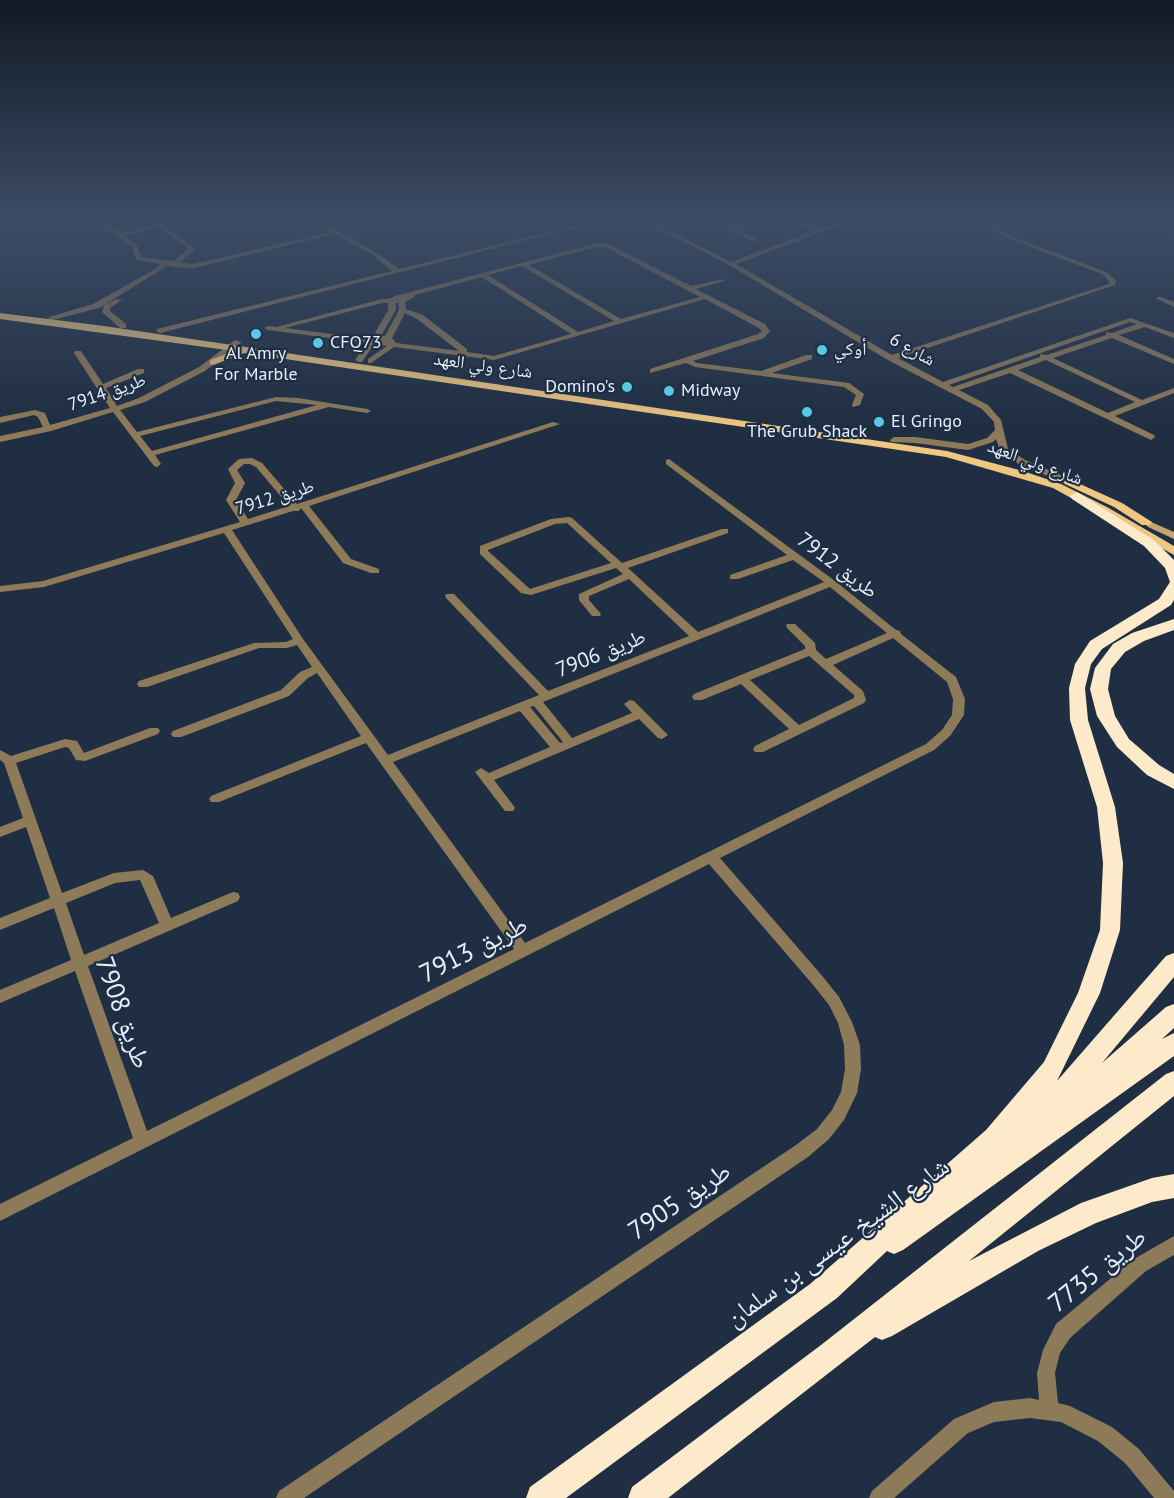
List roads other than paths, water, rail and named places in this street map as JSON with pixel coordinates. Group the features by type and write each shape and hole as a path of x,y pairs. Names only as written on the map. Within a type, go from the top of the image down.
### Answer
{"highway":[{"path":"1077,496 1149,543 1172,567 1174,579"},
{"path":"819,1294 995,1138 1052,1070 1089,993 1110,930 1113,863 1106,807 1079,720 1077,688 1083,664 1096,645 1165,602 1174,586"},
{"path":"1174,624 1138,637 1119,648 1102,668 1099,689 1106,716 1123,743 1153,770 1174,782"},
{"path":"967,1189 1071,1082 1174,962"},
{"path":"1009,1160 1174,1014"},
{"name":"شارع الشيخ عيسى بن سلمان","path":"541,1498 819,1294 1174,1043"},
{"path":"643,1498 831,1355 1174,1082"},
{"path":"1127,1119 1174,1095"},
{"path":"831,1355 1029,1242 1080,1217 1152,1190 1174,1186"}],"main road":[{"name":"شارع ولي العهد","path":"0,315 160,331 250,351 917,448 1019,473 1077,496 1174,551"},
{"name":"شارع ولي العهد","path":"0,315 194,343 365,361 962,452 1060,478 1118,505 1174,538"},
{"path":"194,343 208,349 211,360 250,351"},
{"path":"289,357 355,363 365,361"}],"street":[{"path":"123,326 106,312 108,302 129,289"},
{"path":"52,319 80,313 108,302 132,289"},
{"path":"160,331 326,289"},
{"path":"278,329 392,303 406,294 428,289"},
{"path":"402,305 448,289"},
{"path":"505,289 575,333"},
{"path":"565,289 618,321"},
{"path":"653,371 761,336 766,331 762,326 689,289"},
{"name":"شارع 6","path":"773,289 994,415 1004,451 1022,462 1060,478"},
{"path":"891,358 1100,289"},
{"path":"268,328 390,340 460,354 501,357 703,296"},
{"path":"1159,298 1174,304"},
{"path":"365,361 392,303"},
{"path":"296,331 314,323 392,303 402,305 418,315 464,351 460,354"},
{"path":"365,361 390,340 402,305"},
{"path":"941,385 1132,320 1174,336"},
{"path":"952,390 1145,324"},
{"path":"1102,330 1174,362"},
{"name":"طريق 7914","path":"0,440 116,410 153,395 193,373 230,345"},
{"path":"78,353 116,410 158,464"},
{"path":"1036,353 1143,403"},
{"path":"760,374 809,357"},
{"path":"687,360 695,365 852,386 860,394 856,405"},
{"path":"1000,365 1151,437"},
{"path":"102,387 141,371"},
{"path":"1108,416 1174,390"},
{"path":"136,435 270,400 293,399 367,411"},
{"path":"150,454 307,413 329,405"},
{"path":"0,420 35,412 42,415 48,429"},
{"name":"طريق 7912","path":"0,589 44,584 227,530 300,508 404,471 556,424"},
{"path":"894,440 968,447 990,440 1000,430"},
{"path":"246,524 231,500 240,483 232,469 242,462 252,461 259,465 300,508 347,561 375,571"},
{"name":"طريق 7912","path":"669,462 896,633 952,680 959,699 958,715"},
{"path":"698,637 619,565 565,520 483,548 483,552 525,591 531,592 619,565 724,531"},
{"path":"227,530 299,641 524,952"},
{"path":"734,577 794,556"},
{"path":"596,614 584,600 585,594 630,575"},
{"name":"طريق 7906","path":"386,760 831,583"},
{"path":"450,596 541,699 570,743"},
{"path":"791,626 811,645 810,651"},
{"path":"825,664 896,633"},
{"path":"144,684 258,645 287,645 299,641"},
{"path":"759,749 860,700 859,694 810,651"},
{"path":"698,697 810,651"},
{"path":"177,734 285,693 304,675 319,668"},
{"path":"743,679 798,730"},
{"path":"630,704 662,735"},
{"path":"523,707 558,749"},
{"path":"509,808 484,775 558,749 640,714"},
{"name":"طريق 7913","path":"0,1213 930,747 946,733 958,715"},
{"path":"4,757 70,743 80,757 85,757 154,731"},
{"path":"215,799 369,737"},
{"name":"طريق 7908","path":"4,757 29,821 142,1141"},
{"path":"0,832 29,821"},
{"name":"طريق 7905","path":"286,1498 802,1151 823,1134 838,1115 849,1093 853,1069 852,1045 845,1022 834,1001 819,982 711,857"},
{"path":"0,924 114,878 143,875 148,880 167,925"},
{"path":"0,997 233,897"},
{"name":"طريق 7735","path":"1048,1409 1046,1374 1052,1350 1063,1331 1140,1265 1174,1245"},
{"path":"879,1498 947,1436 977,1418 1011,1409 1048,1409 1091,1426 1132,1456 1167,1498"}],"place":[{"name":"Al Amry For Marble","path":"256,334"},
{"name":"CFQ73","path":"318,343"},
{"name":"أوكي","path":"822,350"},
{"name":"Domino's","path":"627,387"},
{"name":"Midway","path":"669,391"},
{"name":"The Grub Shack","path":"807,412"},
{"name":"El Gringo","path":"879,422"}]}
